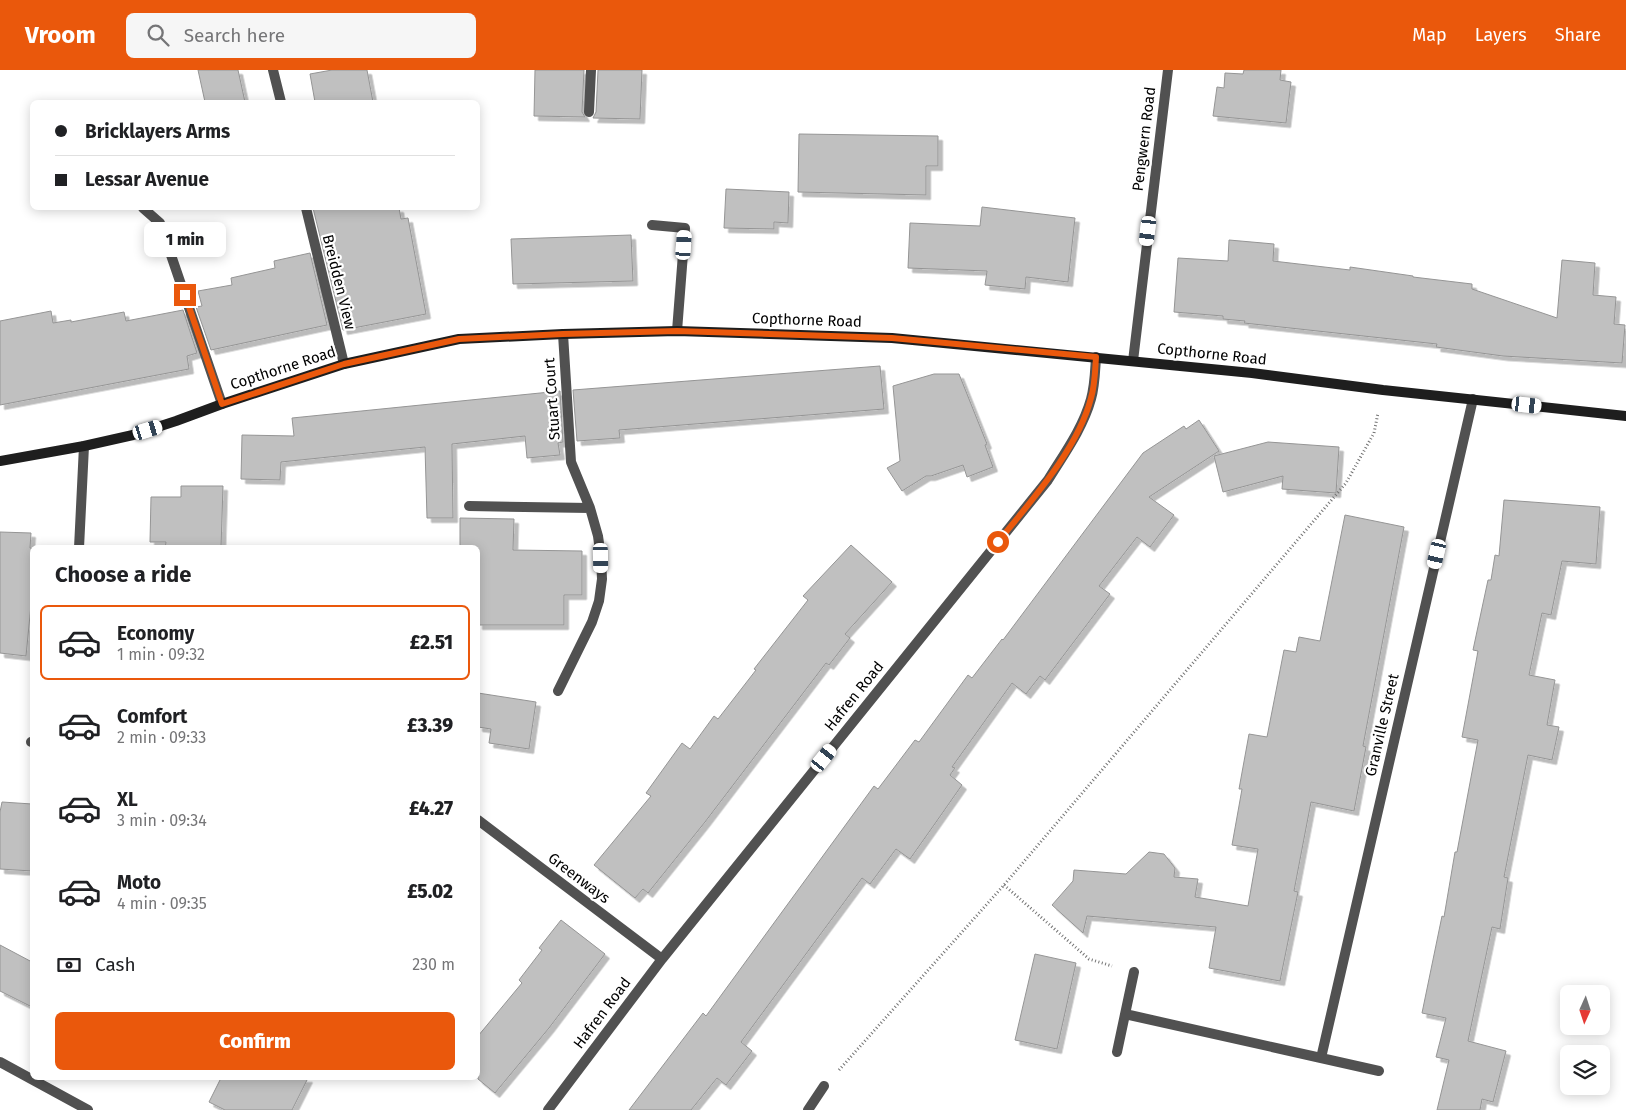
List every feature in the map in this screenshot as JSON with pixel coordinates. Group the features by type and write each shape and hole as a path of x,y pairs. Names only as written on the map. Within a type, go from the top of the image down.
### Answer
{"main road":[{"name":"Copthorne Road","path":"0,461 133,435 344,364 459,339 563,334 677,331 892,338 1252,373 1383,390 1626,416"}],"street":[{"path":"273,70 280,100"},
{"path":"589,112 591,70"},
{"name":"Pengwern Road","path":"1133,361 1168,70"},
{"path":"145,210 160,223 222,404"},
{"name":"Breidden View","path":"306,210 344,364"},
{"path":"652,225 685,228 677,331"},
{"name":"Stuart Court","path":"558,691 592,622 599,601 602,579 598,536 590,508 571,462 563,334"},
{"name":"Hafren Road","path":"548,1110 662,959 1048,480 1077,434 1091,399 1096,357"},
{"name":"Granville Street","path":"1321,1058 1473,399"},
{"path":"79,545 84,446"},
{"path":"470,506 590,508"},
{"name":"Greenways","path":"480,822 662,959"},
{"path":"1117,1052 1134,972"},
{"path":"1125,1014 1379,1071"},
{"path":"0,1062 30,1078"},
{"path":"33,1080 88,1110"},
{"path":"808,1110 824,1086"}],"path":[{"path":"824,1086 1004,884 1346,483 1374,433 1383,390"},
{"path":"1004,884 1090,959 1134,972"}],"building":[{"path":"198,70 238,70 245,100 205,100"},
{"path":"332,70 367,70 373,100 315,100 310,74"},
{"path":"535,70 584,70 582,112 585,117 534,116"},
{"path":"598,70 642,70 640,119 593,118 596,112"},
{"path":"1244,70 1281,70 1280,80 1291,82 1286,123 1213,116 1217,87 1224,88 1225,73 1243,74"},
{"path":"799,134 938,136 938,166 926,166 926,195 798,192"},
{"path":"726,189 789,192 788,223 774,222 774,229 724,228"},
{"path":"982,207 1075,218 1068,282 1026,277 1025,289 985,285 987,271 908,268 910,223 980,226"},
{"path":"313,210 399,210 401,219 408,218 426,314 343,330"},
{"path":"631,235 633,281 513,284 511,239"},
{"path":"1229,240 1274,244 1273,261 1350,270 1350,267 1472,284 1472,289 1557,318 1562,260 1595,263 1593,295 1616,297 1614,324 1625,325 1622,363 1503,356 1436,347 1437,344 1244,323 1245,321 1223,319 1223,316 1174,312 1178,258 1228,261"},
{"path":"310,253 327,325 211,350 196,307 202,306 198,291 232,285 231,278 275,268 274,261"},
{"path":"183,310 197,353 187,356 189,369 0,405 0,321 51,311 53,323 71,320 71,322 124,312 126,321"},
{"path":"880,366 884,409 619,430 620,438 577,441 573,390"},
{"path":"934,374 959,374 987,444 985,445 993,467 967,477 963,465 926,476 902,491 887,468 900,461 893,386"},
{"path":"560,391 563,442 558,443 560,455 527,458 525,436 452,444 453,518 427,518 425,447 281,462 280,480 241,479 242,435 294,436 292,418"},
{"path":"1199,420 1219,451 1149,497 1174,515 1150,547 1137,537 1099,586 1110,594 1045,680 1040,676 1026,694 1012,683 952,767 955,768 950,775 962,785 910,859 896,849 870,884 862,878 741,1042 752,1051 726,1085 717,1078 691,1110 629,1110 703,1013 706,1016 874,786 878,789 915,740 919,742 968,675 972,678 1003,640 1143,453 1184,426 1186,429"},
{"path":"1268,442 1339,447 1336,493 1282,489 1283,476 1223,492 1214,456"},
{"path":"181,486 223,486 221,545 166,545 166,542 150,542 151,497 181,497"},
{"path":"1504,500 1600,507 1596,564 1562,561 1551,615 1542,613 1529,675 1555,680 1547,725 1559,727 1552,760 1528,755 1504,877 1508,878 1500,929 1492,927 1468,1041 1506,1051 1493,1102 1482,1099 1480,1110 1437,1110 1449,1060 1436,1057 1446,1018 1422,1013 1442,916 1444,917 1478,740 1462,737 1478,651 1473,650 1488,580 1491,580 1495,555 1499,556"},
{"path":"1345,515 1404,527 1363,746 1366,747 1354,811 1311,802 1294,891 1298,892 1280,981 1209,968 1216,927 1087,916 1083,933 1052,905 1073,881 1074,870 1126,874 1149,852 1164,854 1175,868 1174,877 1198,879 1195,897 1248,906 1258,849 1232,845 1242,789 1239,789 1249,734 1267,737 1284,650 1296,652 1299,637 1320,641"},
{"path":"460,518 514,519 513,550 582,551 582,595 564,595 564,625 480,625 480,545 460,545"},
{"path":"0,532 31,533 30,615 26,656 0,653"},
{"path":"851,545 892,582 845,634 850,638 829,665 826,663 705,822 648,893 643,889 635,898 594,865 651,796 646,793 682,743 690,749 714,716 718,719 808,600 803,596"},
{"path":"480,693 536,702 529,749 489,743 491,729 480,727"},
{"path":"2,802 30,804 30,871 0,869 0,812"},
{"path":"561,920 605,954 549,1028 495,1093 479,1080 480,1034 522,983 519,980 542,950 539,948"},
{"path":"0,945 30,961 30,1006 0,991"},
{"path":"1035,954 1076,963 1057,1049 1015,1040"},
{"path":"220,1080 307,1080 292,1110 225,1110 209,1102"}],"route":[{"path":"185,295 222,404 344,364 459,339 677,331 892,338 1096,357 1091,399 1077,434 1048,480 998,542"}]}
